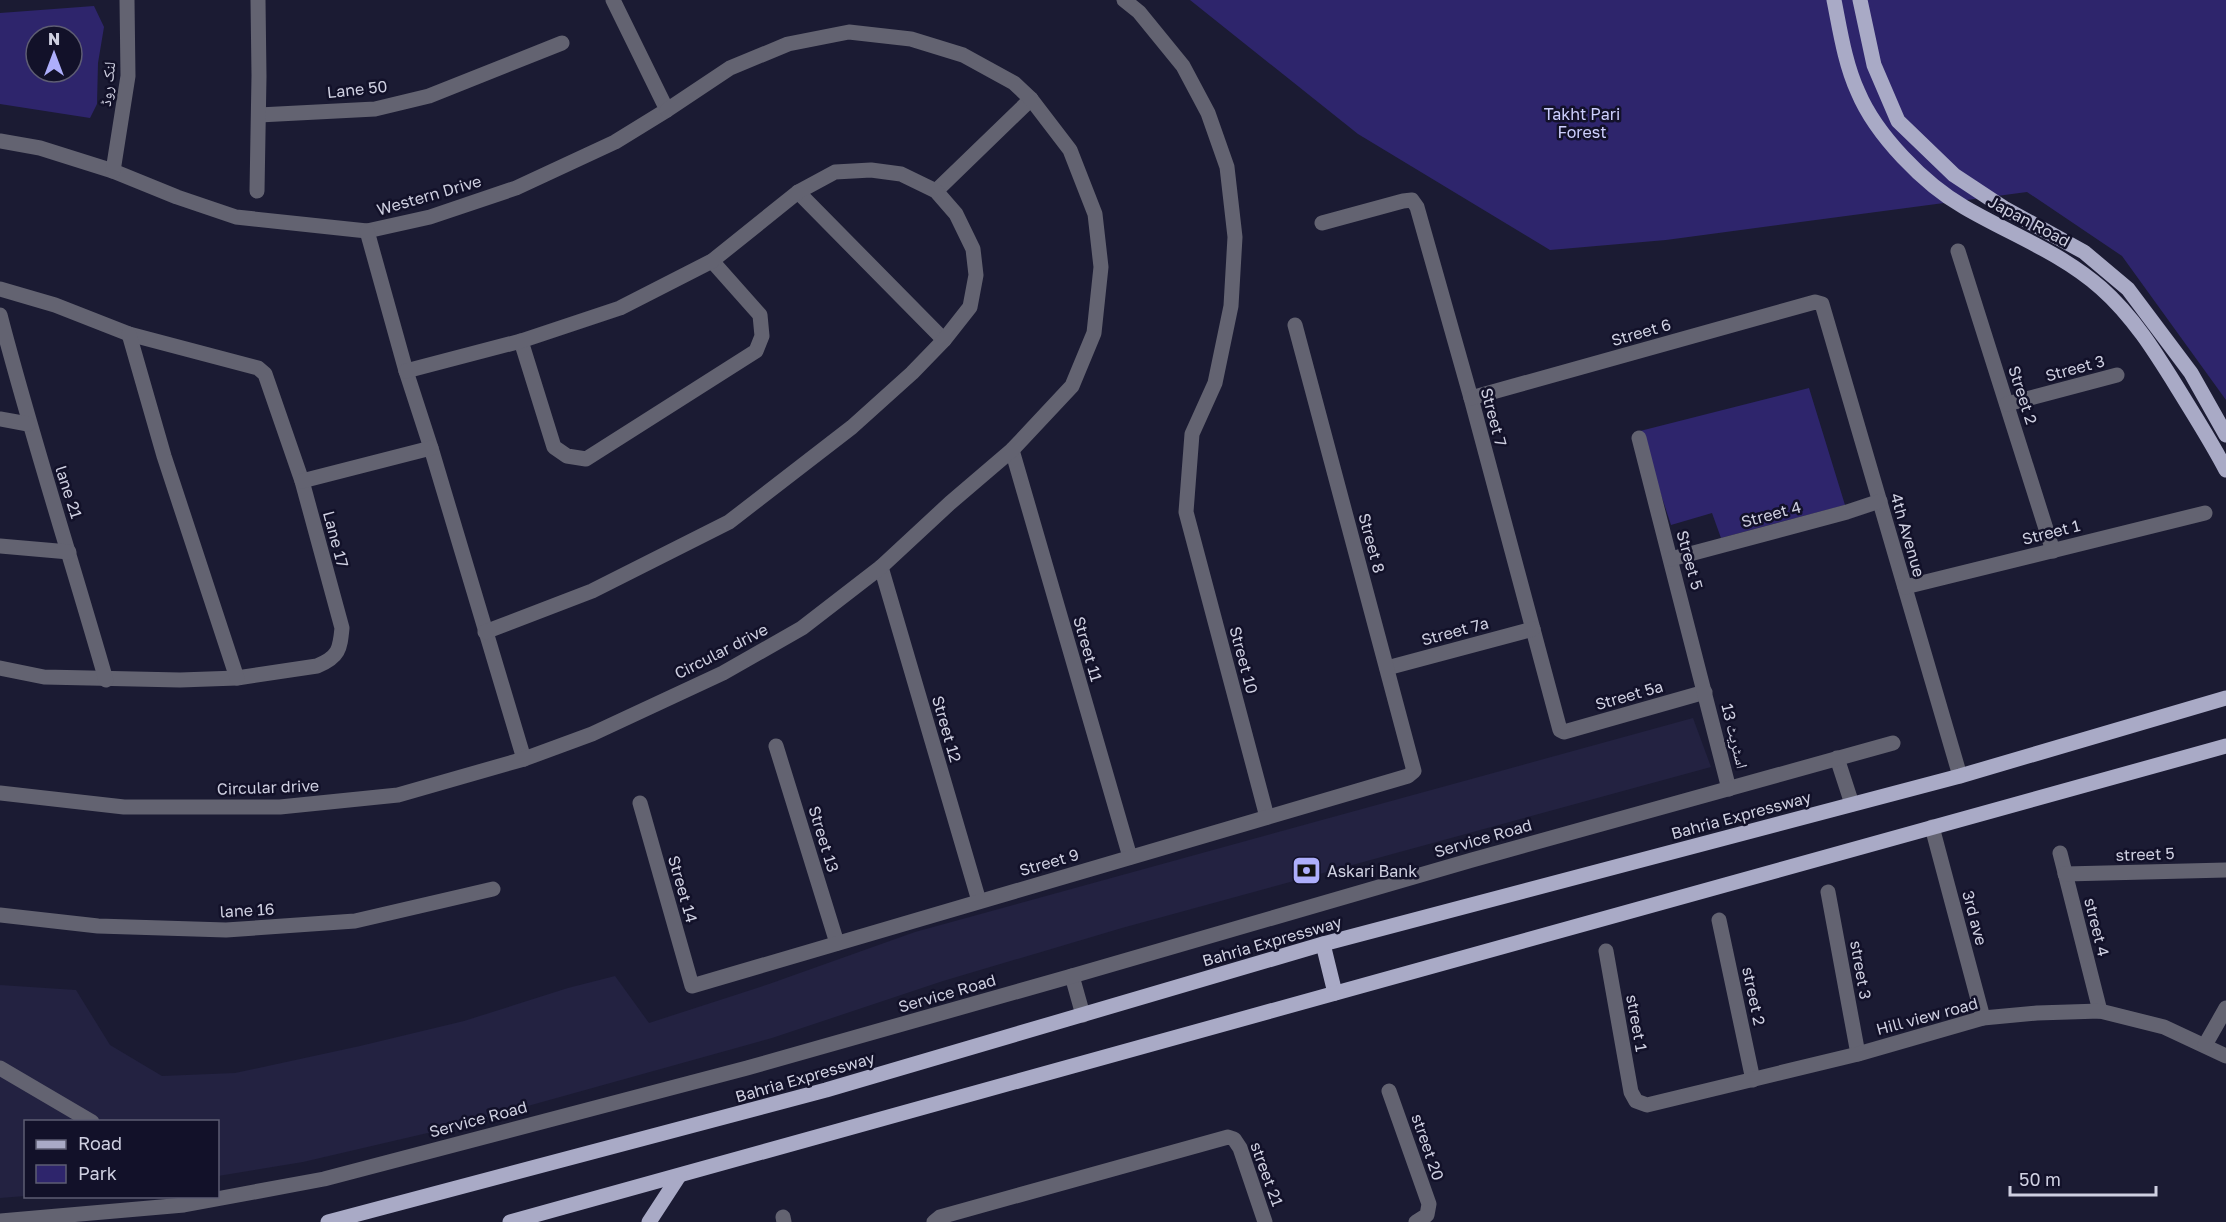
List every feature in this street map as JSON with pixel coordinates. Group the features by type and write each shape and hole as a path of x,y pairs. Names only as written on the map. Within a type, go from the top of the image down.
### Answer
{"main road":[{"name":"Japan Road","path":"1834,0 1840,34 1858,93 1884,137 1918,172 1963,206 2061,257 2102,288 2146,338 2215,448 2226,470"},
{"name":"Japan Road","path":"1860,0 1874,64 1898,122 1954,175 2004,208 2084,252 2128,289 2191,373 2226,435"},
{"name":"Bahria Expressway","path":"328,1222 826,1090 1323,944 1960,776 2226,698"},
{"path":"510,1222 2226,746"},
{"path":"1323,944 1335,993"},
{"path":"649,1222 679,1176"}],"street":[{"name":"لنک روڈ","path":"113,171 128,76 127,0"},
{"path":"256,191 259,115 258,0"},
{"path":"613,0 667,110"},
{"name":"Street 10","path":"1124,0 1139,12 1183,66 1208,113 1227,167 1235,237 1231,306 1215,383 1192,434 1186,512 1267,817"},
{"name":"Western Drive","path":"0,141 40,148 113,171 177,197 236,217 367,231 430,217 516,188 615,142 730,68 788,44 849,32 911,39 963,55 1014,83 1031,99"},
{"name":"Lane 50","path":"259,115 375,109 429,96 562,43"},
{"path":"936,191 1031,99"},
{"name":"Circular drive","path":"0,793 124,807 280,807 398,795 524,759 591,734 723,673 802,628 881,567 1012,450 1072,386 1094,333 1101,267 1095,214 1070,150 1031,99"},
{"path":"406,371 522,341 620,308 712,261 798,192 835,172 871,170 901,174 936,191 956,214 973,249 976,275 970,307 944,340 912,373 852,427 729,522 592,591 485,632"},
{"path":"798,192 944,340"},
{"name":"Street 7","path":"1322,223 1403,201 1412,200 1416,207 1471,399 1558,726 1563,732"},
{"path":"367,231 406,371 524,759"},
{"name":"Street 2","path":"1958,251 2053,550"},
{"path":"522,341 554,447 567,456 586,459 756,351 762,336 760,315 712,261"},
{"name":"Lane 17","path":"0,289 55,305 129,334 258,368 265,374 302,481 342,628 340,649 328,661 317,666 237,678 106,680 44,677 0,668"},
{"name":"Street 6","path":"1471,399 1815,302 1822,304"},
{"name":"4th Avenue","path":"1822,304 1960,776"},
{"name":"lane 21","path":"0,315 28,424 69,552 106,680"},
{"name":"Street 8","path":"1295,325 1414,771"},
{"path":"129,334 164,456 237,678"},
{"name":"Street 3","path":"2007,404 2117,375"},
{"path":"0,419 28,424"},
{"name":"Street 5","path":"1639,438 1705,692"},
{"path":"302,481 431,448"},
{"name":"Street 11","path":"1012,450 1130,857"},
{"name":"Street 4","path":"1671,559 1880,501"},
{"name":"Street 1","path":"1905,587 2205,513"},
{"path":"0,546 69,552"},
{"name":"Street 12","path":"881,567 979,902"},
{"name":"Street 7a","path":"1387,668 1533,629"},
{"name":"Street 5a","path":"1563,732 1705,692"},
{"name":"اسٹریٹ 13","path":"1705,692 1729,789"},
{"name":"Service Road","path":"0,1221 125,1203 184,1205 324,1179 747,1068 1472,860 1893,743"},
{"name":"Street 13","path":"776,746 837,943"},
{"path":"1837,758 1852,804"},
{"name":"Street 9","path":"692,986 1408,776 1414,771"},
{"name":"Street 14","path":"640,803 692,986"},
{"name":"3rd ave","path":"1932,827 1983,1018"},
{"name":"street 4","path":"2060,853 2100,1011"},
{"name":"street 5","path":"2065,874 2226,870"},
{"name":"lane 16","path":"0,915 99,926 226,930 355,921 493,889"},
{"name":"street 3","path":"1828,892 1858,1054"},
{"name":"street 2","path":"1719,920 1753,1080"},
{"name":"street 1","path":"1606,951 1631,1092 1636,1101"},
{"path":"1072,976 1083,1015"},
{"path":"2205,1046 2226,1008"},
{"name":"Hill view road","path":"1636,1101 1647,1105 1753,1080 1858,1054 1983,1018 2037,1013 2100,1011 2164,1027 2226,1056"},
{"path":"0,1068 89,1120"},
{"name":"street 20","path":"1389,1091 1429,1204 1422,1219"},
{"name":"street 21","path":"934,1222 940,1217 1221,1138 1234,1139 1240,1148 1266,1222"}],"shaded area":[{"path":"1693,718 1711,767 1122,928 943,981 772,1038 449,1128 303,1162 219,1176 219,1120 24,1120 24,1196 0,1198 0,985 76,990 110,1045 162,1076 235,1073 464,1021 568,988 615,976 649,1023 769,984 915,932"}],"green space":[{"name":"Takht Pari Forest","path":"1190,0 2226,0 2226,400 2122,256 2027,192 1666,240 1550,250 1358,134"},
{"path":"94,6 104,27 98,63 97,104 90,118 0,104 0,13"},
{"path":"1809,388 1845,505 1721,538 1712,513 1671,525 1640,431"}],"place":[{"name":"Askari Bank","path":"1306,871"}]}
